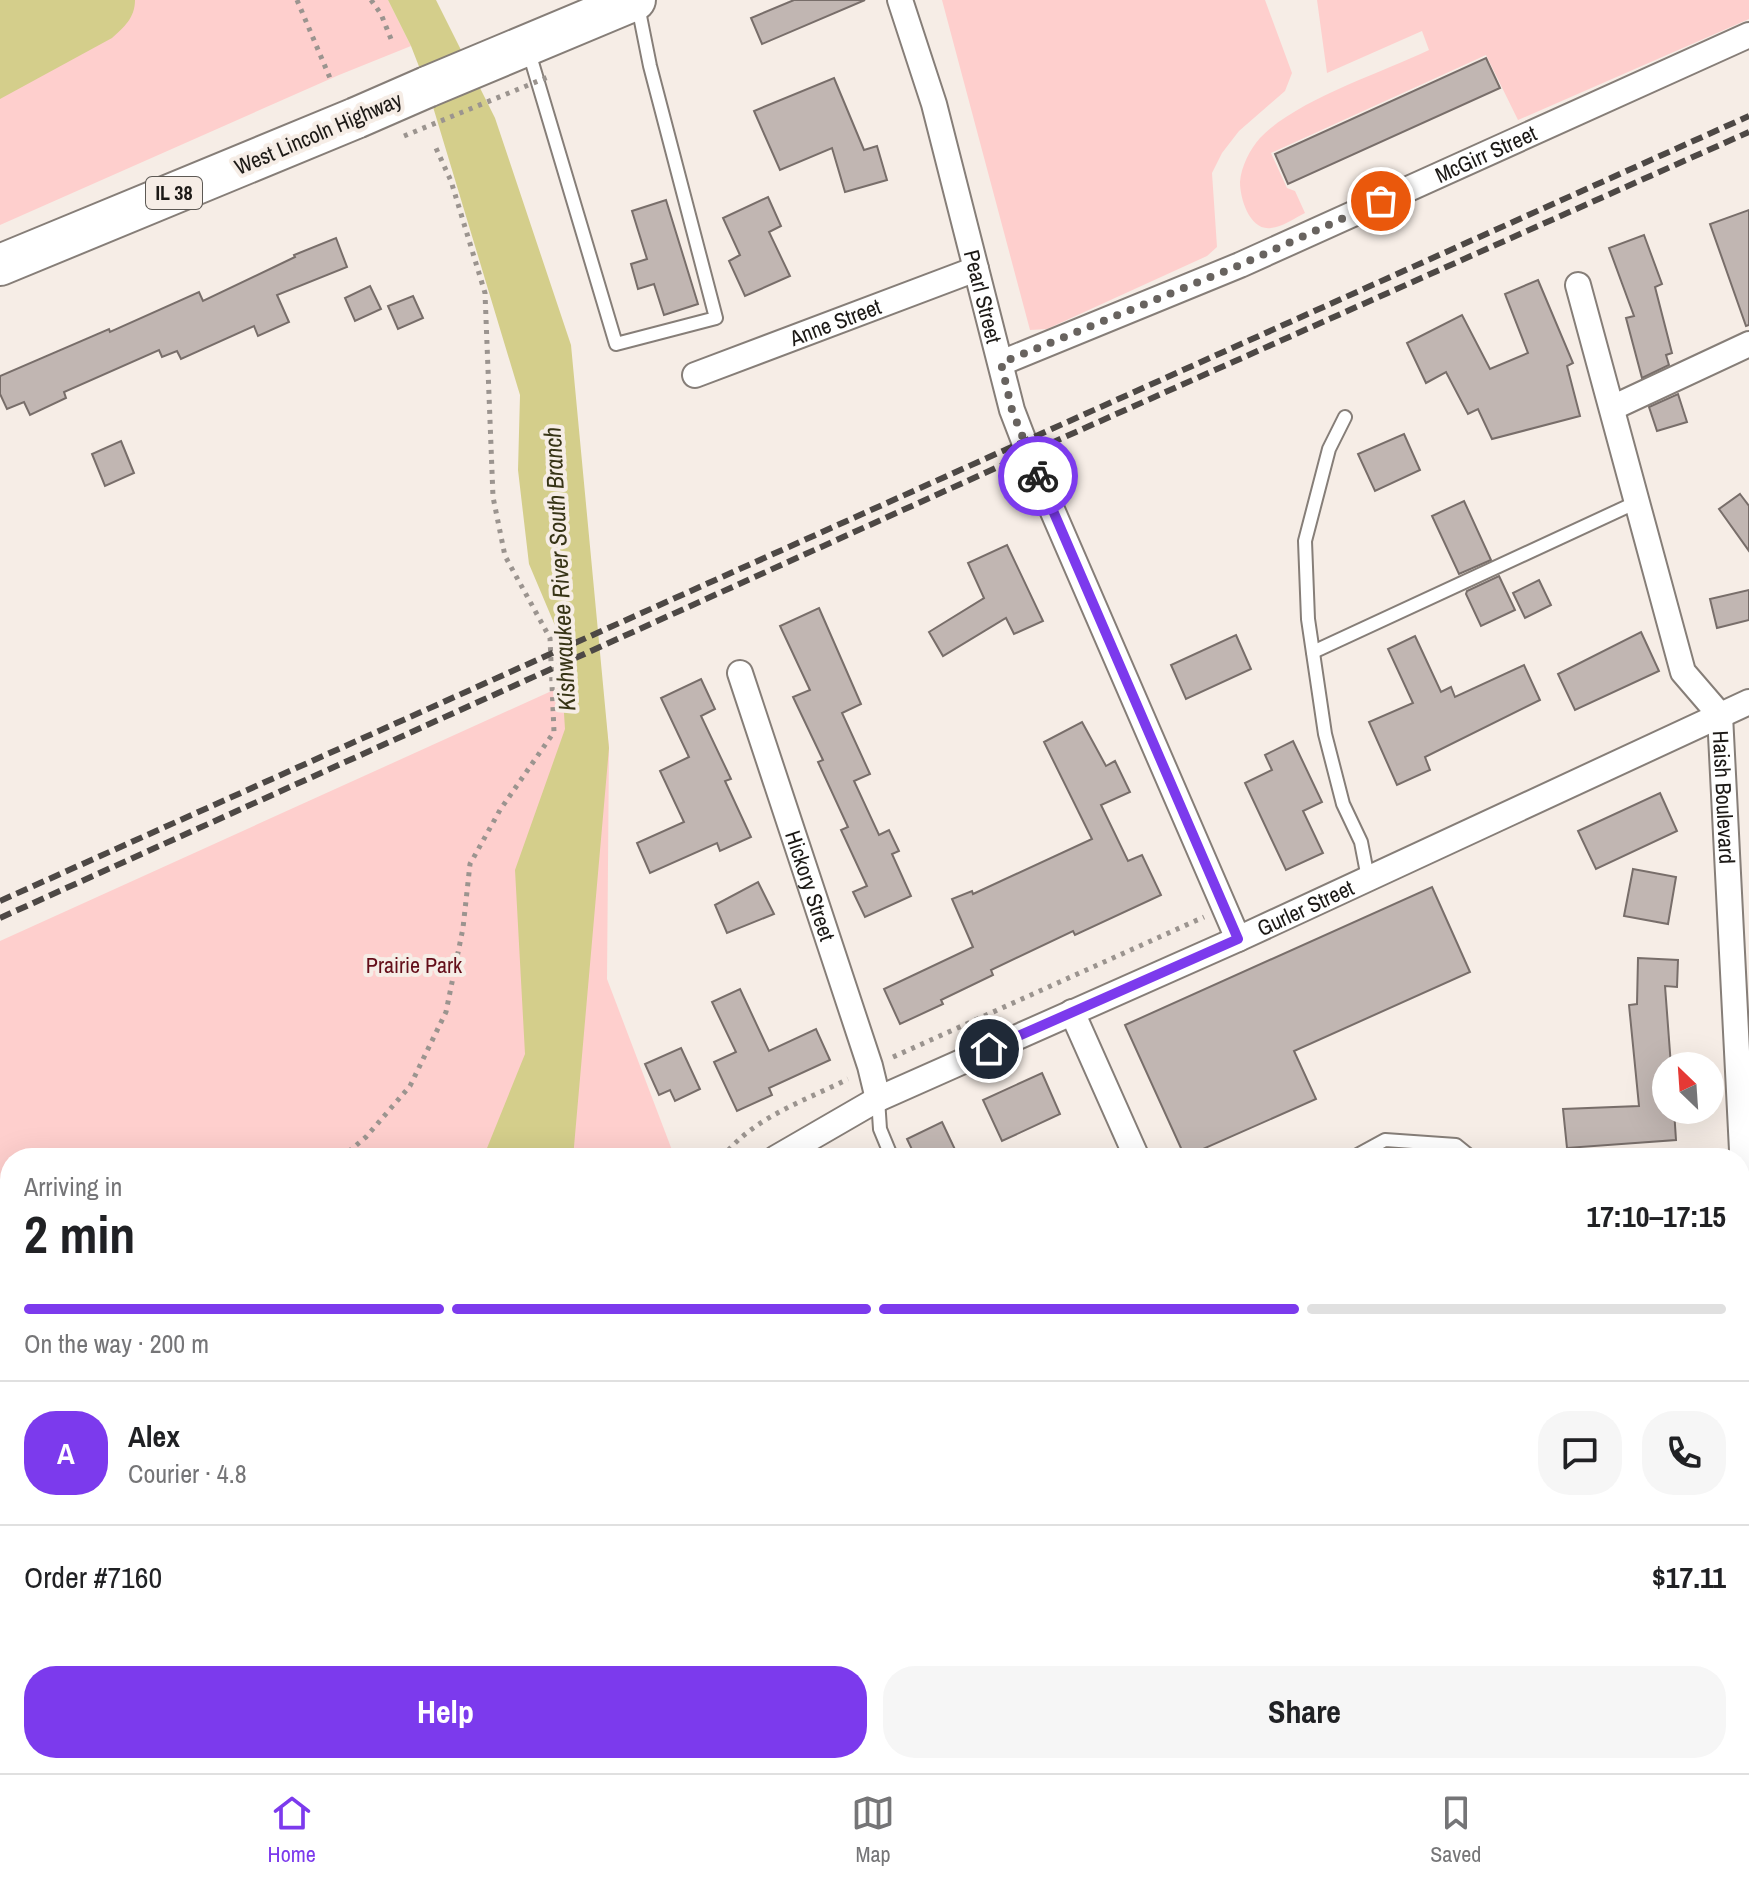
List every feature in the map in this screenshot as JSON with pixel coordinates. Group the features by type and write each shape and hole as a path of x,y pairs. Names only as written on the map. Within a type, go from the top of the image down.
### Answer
{"main road":[{"name":"West Lincoln Highway","path":"0,265 356,118 539,60 636,0"}],"street":[{"name":"Pearl Street","path":"900,0 934,104 1012,410 1037,475 1238,939"},
{"name":"McGirr Street","path":"1001,363 1240,265 1749,35"},
{"name":"Anne Street","path":"695,375 976,269"},
{"name":"Haish Boulevard","path":"1578,285 1683,672 1720,715 1740,942 1742,1148"},
{"path":"1612,408 1749,344"},
{"name":"Hickory Street","path":"740,673 870,1066 878,1099"},
{"name":"Gurler Street","path":"793,1148 878,1099 1238,939 1749,702"},
{"path":"1072,1012 1133,1148"}],"lane":[{"path":"539,60 616,344 716,318 650,66 636,0"},
{"path":"1345,417 1329,449 1305,541 1308,619 1325,734 1343,804 1361,842 1368,878"},
{"path":"1313,652 1637,502"},
{"path":"878,1099 880,1129 888,1148"},
{"path":"1370,1148 1385,1140 1456,1145 1460,1148"}],"path":[{"path":"297,0 330,78"},
{"path":"371,0 381,14 391,39"},
{"path":"400,137 539,60"},
{"path":"353,1148 410,1086 446,1012 463,928 470,864 500,810 554,732 550,638 505,556 493,497 485,293 451,181 435,146"},
{"path":"900,1054 1224,907"},
{"path":"729,1148 735,1140 765,1120 848,1079"}],"green space":[{"path":"0,0 388,0 411,46 0,225"},
{"path":"942,0 1265,0 1292,73 1285,91 1239,131 1222,153 1212,173 1217,247 1207,256 1047,329 1030,330"},
{"path":"1317,0 1749,0 1749,19 1518,120 1486,55 1271,153 1287,188 1295,191 1305,213 1280,226 1264,228 1248,212 1240,182 1247,158 1260,138 1295,111 1429,50 1422,31 1327,73"},
{"name":"Prairie Park","path":"600,669 609,748 607,979 671,1148 0,1148 0,941"}],"water":[{"path":"0,0 135,0 135,6 125,26 112,38 0,99"},
{"name":"Kishwaukee River South Branch","path":"388,0 436,0 495,118 571,345 609,748 574,1148 487,1148 525,1054 515,870 565,729 559,635 529,564 518,470 520,395 427,87"}],"building":[{"path":"794,0 865,0 762,44 751,18"},
{"path":"1486,58 1500,88 1288,184 1275,154"},
{"path":"834,78 864,150 877,146 887,180 845,192 832,148 780,170 754,111"},
{"path":"768,197 781,226 769,232 790,276 745,296 729,261 740,255 723,218"},
{"path":"666,200 698,304 664,315 654,284 638,289 631,264 647,259 632,211"},
{"path":"1749,210 1749,325 1746,326 1710,224"},
{"path":"1644,235 1662,284 1655,287 1672,353 1666,355 1669,365 1642,378 1626,318 1634,316 1609,248"},
{"path":"336,238 347,267 277,295 289,322 258,336 254,326 181,359 177,351 162,357 159,350 64,392 66,398 30,415 24,402 7,409 0,394 0,376 199,292 203,301 294,255"},
{"path":"1538,280 1573,363 1567,366 1580,416 1492,439 1478,409 1468,414 1446,372 1426,383 1407,343 1462,315 1490,369 1528,353 1505,294"},
{"path":"370,286 381,309 355,321 345,298"},
{"path":"413,296 423,318 398,329 388,306"},
{"path":"1678,394 1687,422 1657,431 1649,407"},
{"path":"1404,434 1420,470 1375,491 1358,454"},
{"path":"121,441 134,473 105,486 92,454"},
{"path":"1740,494 1749,506 1749,551 1719,509"},
{"path":"1464,501 1491,560 1459,574 1432,516"},
{"path":"1007,545 1043,621 1014,634 1006,618 943,656 929,632 984,598 968,563"},
{"path":"1499,576 1515,610 1481,626 1467,591"},
{"path":"1539,580 1551,605 1525,618 1513,593"},
{"path":"1749,590 1749,620 1717,628 1710,599"},
{"path":"819,608 861,704 842,713 870,774 854,781 879,835 889,830 899,851 892,854 911,896 865,917 853,892 867,886 841,830 848,827 818,762 823,760 793,697 810,690 780,626"},
{"path":"1641,632 1659,671 1575,710 1558,674"},
{"path":"1236,635 1251,669 1186,699 1171,665"},
{"path":"1415,636 1441,692 1451,687 1455,697 1524,665 1540,700 1425,757 1430,770 1397,785 1369,722 1413,703 1388,649"},
{"path":"701,679 715,709 701,716 731,779 725,781 751,837 720,851 717,843 650,873 637,843 684,822 660,771 689,757 661,698"},
{"path":"1082,722 1106,766 1115,761 1130,792 1101,805 1128,861 1142,855 1161,895 1075,935 1073,931 991,970 993,975 900,1024 884,989 973,947 952,899 972,891 973,894 1092,839 1044,742"},
{"path":"1293,741 1322,802 1303,811 1323,853 1286,870 1245,783 1272,770 1265,755"},
{"path":"1660,793 1677,831 1596,869 1578,831"},
{"path":"1633,869 1676,877 1668,924 1624,916"},
{"path":"758,882 774,914 727,933 715,905"},
{"path":"1432,887 1470,972 1294,1051 1316,1099 1205,1148 1181,1148 1125,1025"},
{"path":"1638,958 1678,960 1677,987 1665,986 1670,1052 1652,1052 1652,1124 1675,1124 1676,1140 1567,1148 1563,1109 1639,1106 1629,1005 1637,1004"},
{"path":"740,989 769,1051 816,1029 830,1060 769,1088 772,1095 737,1111 714,1062 736,1052 712,1002"},
{"path":"681,1048 700,1089 675,1101 670,1090 659,1095 645,1064"},
{"path":"1042,1073 1060,1114 1002,1141 983,1100"},
{"path":"942,1122 954,1148 911,1148 907,1139"}],"railway":[{"path":"0,901 1749,116"},
{"path":"0,918 1749,132"}],"way so far":[{"path":"1038,476 1012,410 1001,363 1240,265 1381,201"}],"route":[{"path":"989,1049 1238,939 1038,476"}]}
